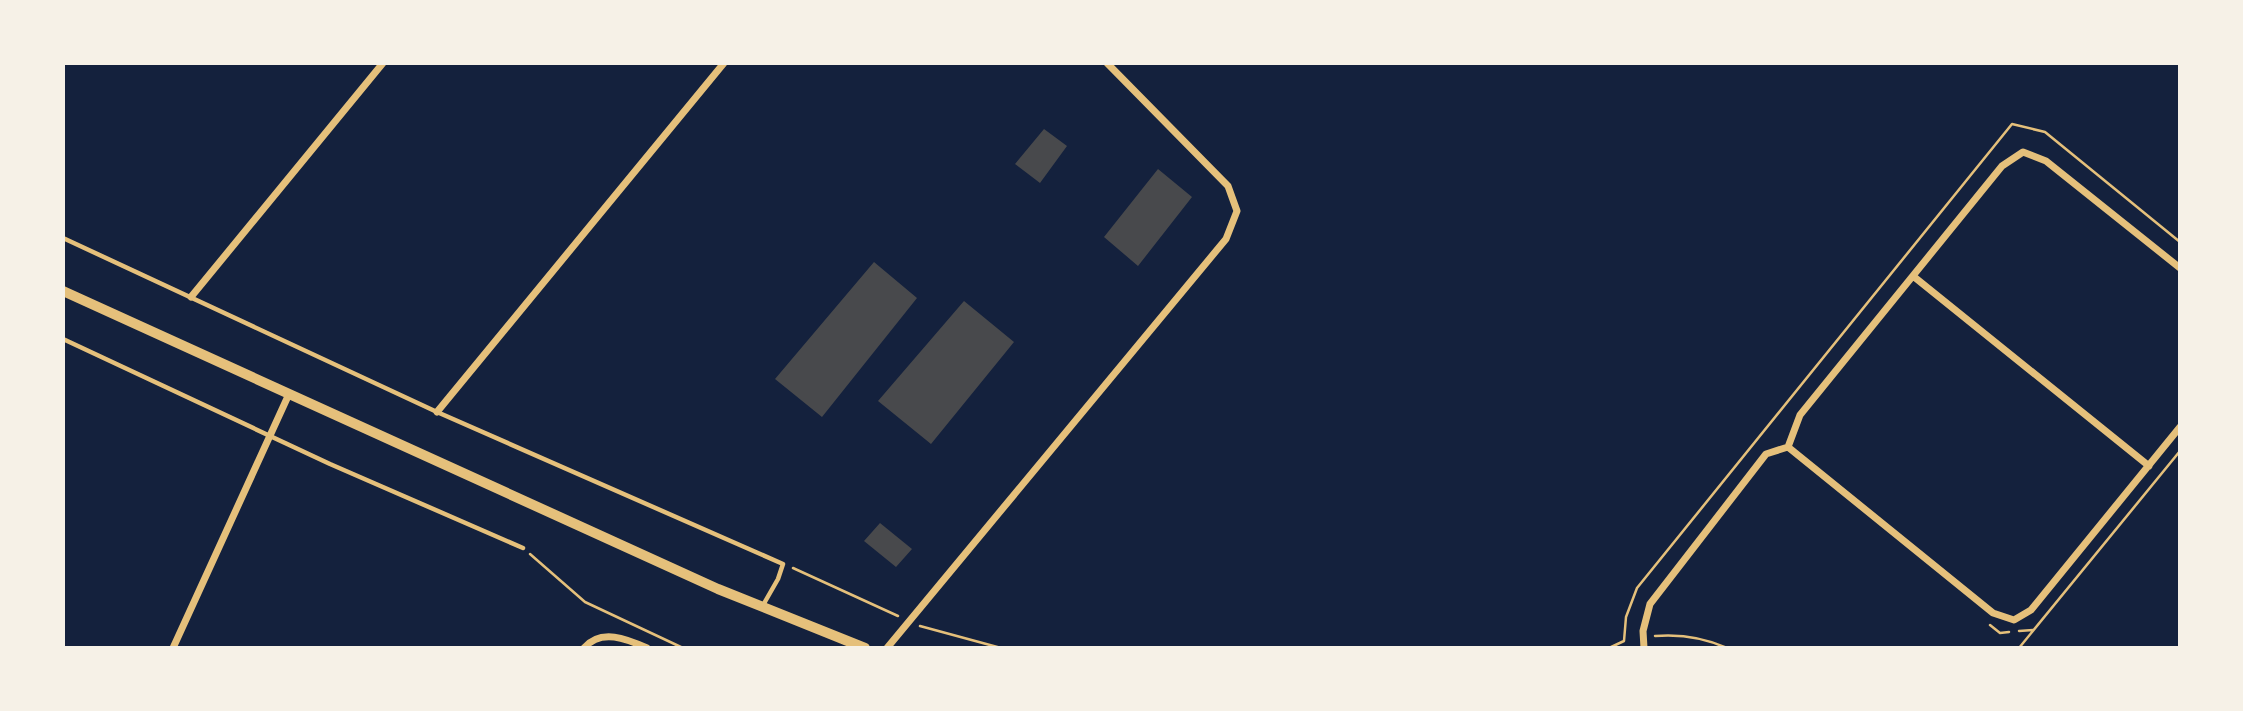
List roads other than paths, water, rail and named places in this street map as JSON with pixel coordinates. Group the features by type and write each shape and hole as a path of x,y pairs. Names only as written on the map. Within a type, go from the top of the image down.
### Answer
{"street":[{"path":"191,297 383,63"},
{"path":"437,412 724,63"},
{"path":"887,648 1226,239 1237,211 1228,186 1107,63"},
{"path":"1788,447 1800,415 2002,166 2023,152 2046,161 2180,268"},
{"path":"1913,276 2149,466"},
{"path":"63,291 718,589 865,648"},
{"path":"173,648 289,394"},
{"path":"1788,447 1993,613 2014,620 2031,610 2180,427"},
{"path":"1644,648 1643,638 1650,604 1766,454 1788,447"},
{"path":"584,648 598,638 611,636 647,648"}],"lane":[{"path":"63,238 437,412 783,564 762,607"},
{"path":"63,339 523,548"}]}
